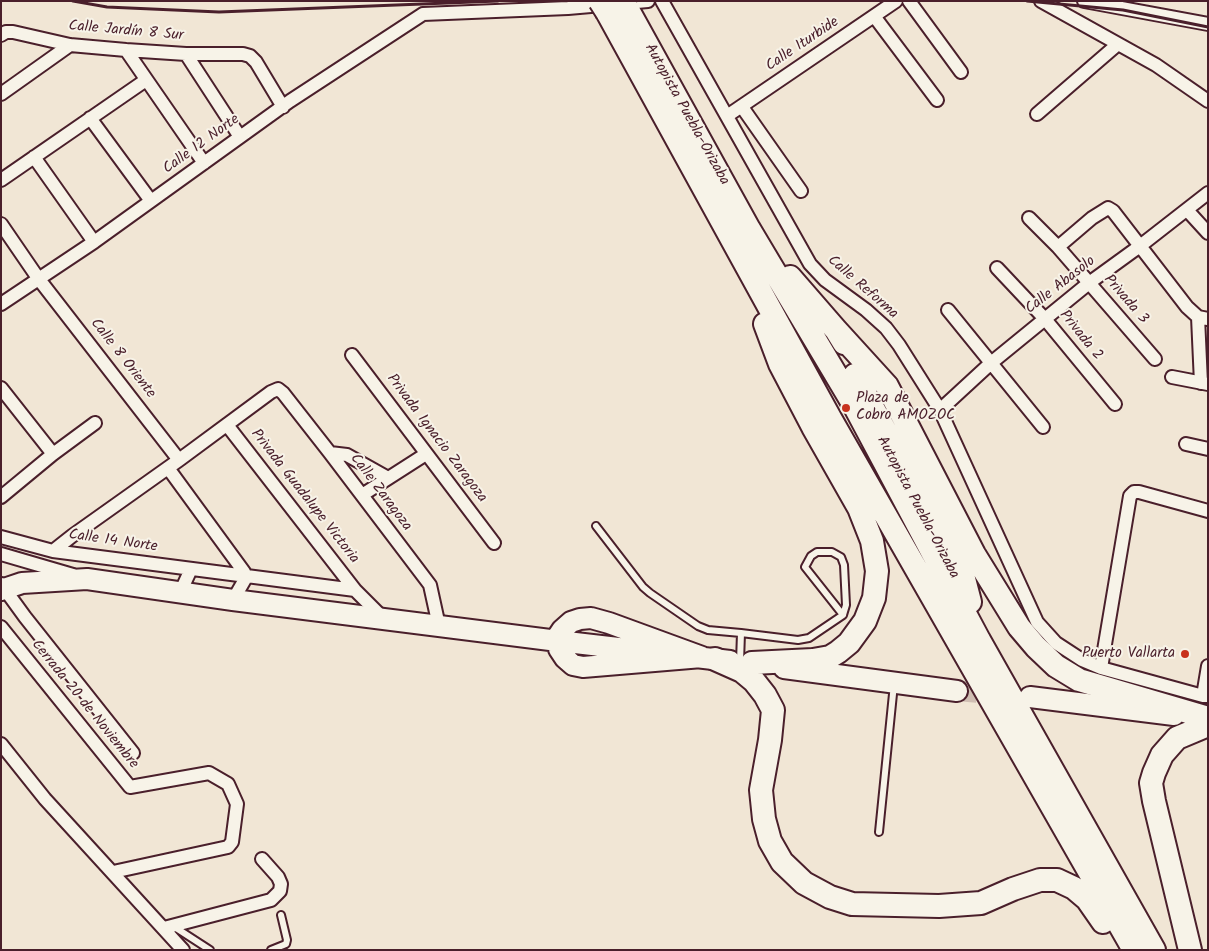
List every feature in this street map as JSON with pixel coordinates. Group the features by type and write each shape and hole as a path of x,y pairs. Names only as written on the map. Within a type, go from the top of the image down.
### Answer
{"highway":[{"name":"Autopista Puebla-Orizaba","path":"621,5 719,214 830,418 1134,950"},
{"name":"Autopista Puebla-Orizaba","path":"621,5 749,229 854,404 980,640 1154,950"},
{"name":"Autopista Puebla-Orizaba","path":"719,214 766,277 842,402 892,492 927,571 937,605"},
{"path":"719,214 751,285 780,364 859,508 872,540 877,571 874,598 865,622 849,643 838,652 830,657 813,660 746,663"},
{"name":"Autopista Puebla-Orizaba","path":"749,229 836,330 877,392 933,496 962,571 980,640"},
{"name":"Autopista Puebla-Orizaba","path":"749,229 830,335 868,396 962,571"},
{"path":"836,330 887,386 974,554 1019,627 1036,647 1056,666 1079,680 1207,707"},
{"path":"708,658 742,671 754,681 773,710 761,790 764,819 770,841 782,862 804,883 830,897 852,904 939,906 981,903 1040,880 1057,880 1074,888 1087,899 1122,950"},
{"path":"1190,950 1151,783 1162,755 1177,738 1208,725"}],"main road":[{"path":"2,588 22,583 87,579 233,600 558,641"},
{"path":"708,658 591,618 571,622 558,636 559,649 565,658 573,665 583,667 708,658 958,691"},
{"path":"1030,697 1207,707"}],"street":[{"name":"Calle Reforma","path":"662,1 810,264 825,280 866,310 886,328 899,345 940,410 1037,622 1056,643 1082,660 1207,707"},
{"name":"Calle Iturbide","path":"727,116 896,1"},
{"path":"909,1 961,72"},
{"path":"1041,1 1156,65 1208,101"},
{"path":"1084,1 1208,24"},
{"name":"Calle 12 Norte","path":"1,304 94,242 283,106 422,14 621,5"},
{"path":"874,16 937,100"},
{"name":"Calle Jardín 8 Sur","path":"1,35 6,32 13,32 70,45 126,50 186,54 243,54 250,56 256,62 283,106"},
{"path":"1037,114 1118,44"},
{"path":"1,94 70,45"},
{"path":"126,50 204,163"},
{"path":"186,54 240,137"},
{"path":"1,180 146,80"},
{"path":"742,107 801,191"},
{"path":"90,118 151,201"},
{"path":"34,157 94,242"},
{"name":"Calle Abasolo","path":"940,410 991,363 1089,283 1208,193"},
{"path":"1058,247 1092,218 1108,208 1113,211 1187,307 1203,318 1204,384 1172,378"},
{"path":"1187,210 1208,233"},
{"name":"Privada 3","path":"1030,218 1058,247 1155,359"},
{"name":"Calle 8 Oriente","path":"1,224 38,278 174,464 246,577"},
{"name":"Privada 2","path":"997,268 1045,319 1115,404"},
{"path":"948,310 1044,427"},
{"name":"Privada Ignacio Zaragoza","path":"352,355 494,543"},
{"name":"Calle 14 Norte","path":"53,551 271,392 278,389"},
{"name":"Calle Zaragoza","path":"278,389 330,453 430,586 439,626"},
{"path":"4,396 53,454"},
{"path":"1,496 53,454 95,424"},
{"name":"Privada Guadalupe Victoria","path":"227,425 355,590 384,619"},
{"path":"1186,444 1208,449"},
{"path":"330,453 347,455 388,478"},
{"path":"362,495 426,454"},
{"path":"1101,668 1130,496 1134,492 1139,492 1208,511"},
{"path":"1,537 53,551"},
{"path":"19,559 36,547"},
{"name":"Calle 14 Norte","path":"53,551 355,590"},
{"path":"1,554 87,579"},
{"path":"180,593 191,569"},
{"path":"233,600 246,577"},
{"path":"2,588 133,752"},
{"name":"Cerrada 20 de Noviembre","path":"1,627 130,787 208,773 228,784 237,804 232,842 228,848 113,872"},
{"path":"1207,707 1208,666"},
{"path":"1,744 45,799 113,872 169,927 183,950"},
{"path":"169,927 271,900 280,891 281,884 278,877 262,859"}],"lane":[{"path":"596,526 643,587 698,626 708,630 798,640 809,638 843,615 846,605 844,565 841,557 832,552 817,552 811,556 805,567 843,615"},
{"path":"741,633 746,663"},
{"path":"879,832 894,682"},
{"path":"271,950 286,944 288,940 281,915"},
{"path":"169,927 210,950"}],"tunnel":[{"path":"957,691 1000,695"}],"railway":[{"path":"73,1 107,7 219,12 498,1"},
{"path":"1027,1 1123,10 1208,27"}],"place":[{"name":"Plaza de Cobro AMOZOC","path":"846,408"},
{"name":"Puerto Vallarta","path":"1185,654"}]}
